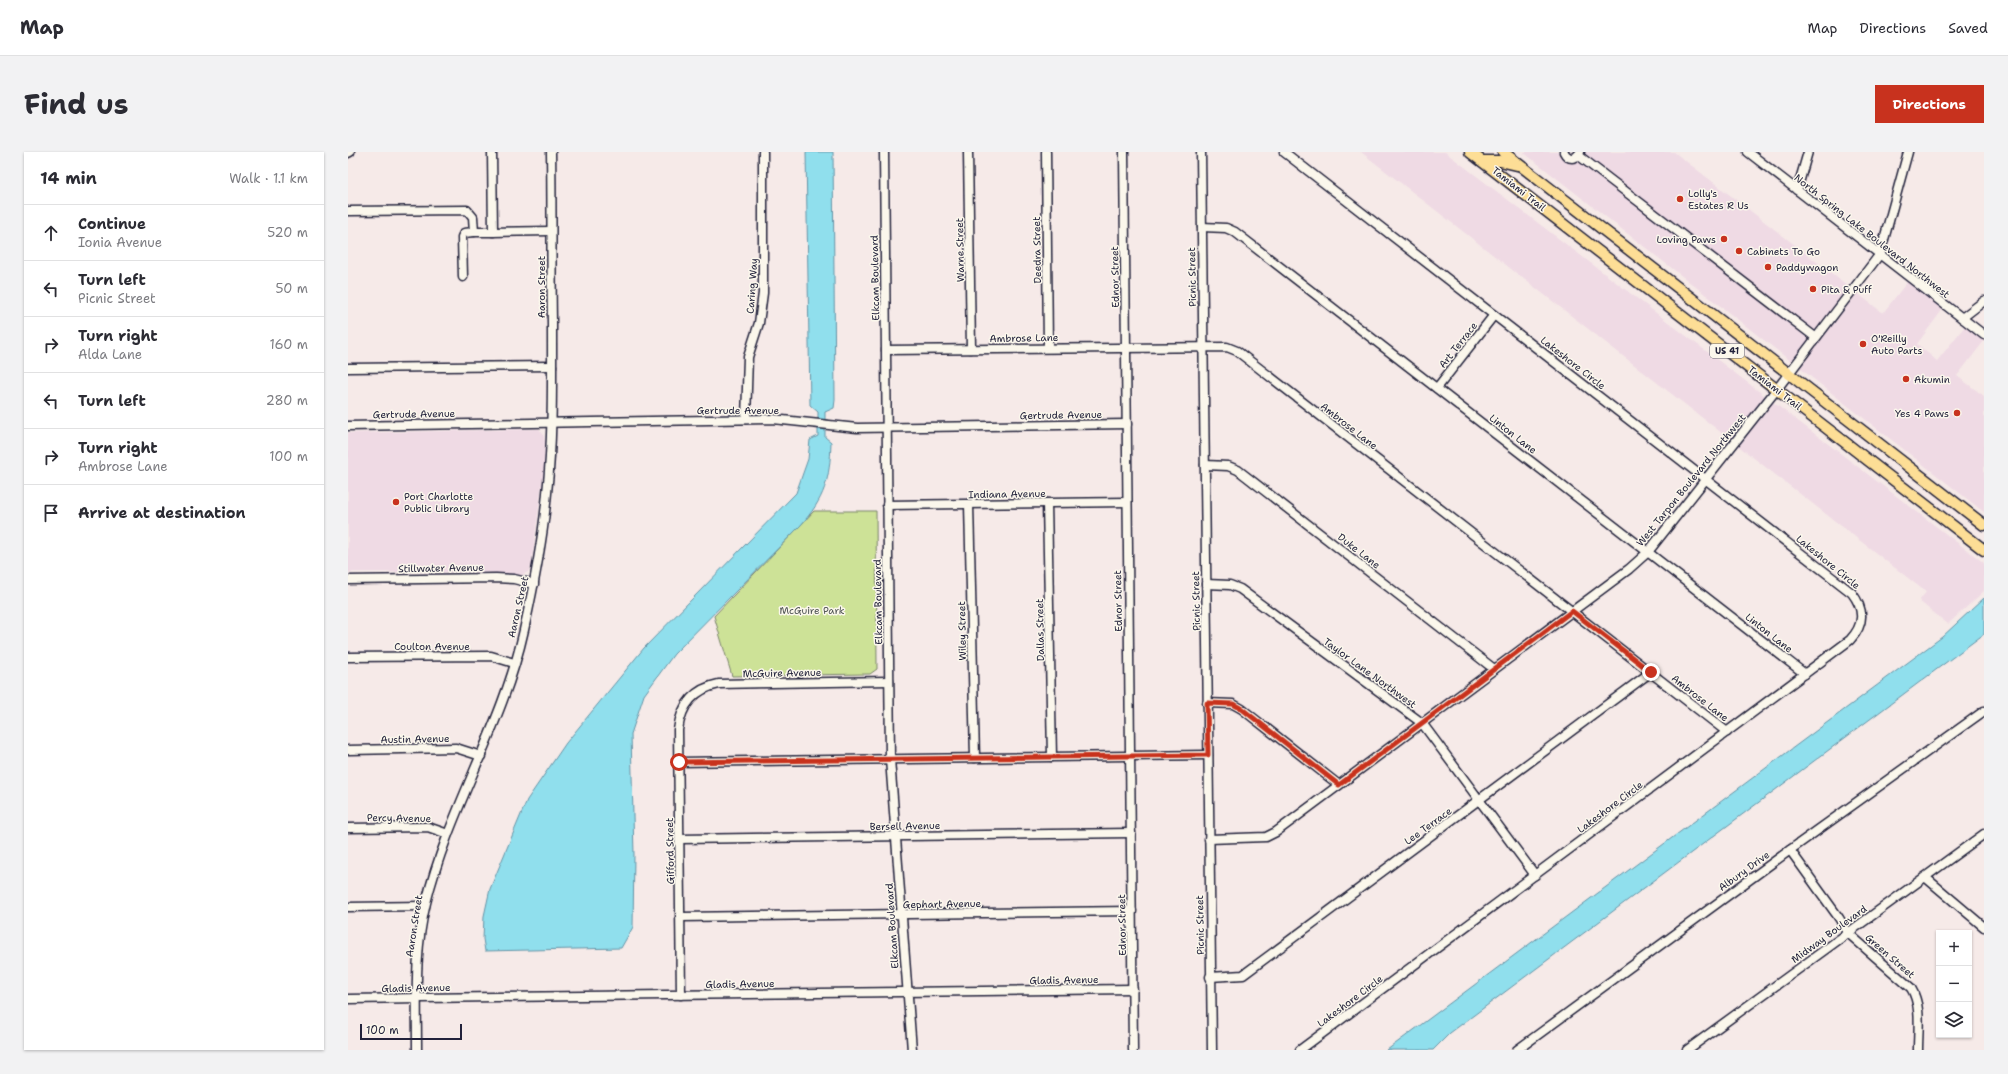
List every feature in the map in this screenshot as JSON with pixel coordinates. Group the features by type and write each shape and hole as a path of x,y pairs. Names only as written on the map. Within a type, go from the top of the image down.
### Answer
{"main road":[{"name":"Tamiami Trail","path":"1470,152 1984,550"},
{"name":"Tamiami Trail","path":"1503,152 1984,525"},
{"path":"1482,161 1500,161 1521,166"}],"street":[{"path":"492,152 493,232"},
{"name":"Aaron Street","path":"417,1050 419,948 425,906 448,834 493,728 523,632 534,584 547,495 552,422 551,152"},
{"name":"Caring Way","path":"746,419 748,357 759,323 763,293 762,152"},
{"name":"Elkcam Boulevard","path":"884,152 890,759 912,1050"},
{"name":"Warne Street","path":"968,152 971,349"},
{"name":"Deedra Street","path":"1046,152 1048,348"},
{"name":"Ednor Street","path":"1124,152 1133,1050"},
{"name":"Picnic Street","path":"1201,152 1212,1050"},
{"name":"Lakeshore Circle","path":"1284,152 1852,593 1859,602 1862,612 1862,623 1850,640 1300,1050"},
{"path":"1564,152 1569,158 1574,158 1579,154 1815,337"},
{"name":"North Spring Lake Boulevard Northwest","path":"1748,152 1984,335"},
{"path":"1797,190 1808,152"},
{"name":"West Tarpon Boulevard Northwest","path":"1209,839 1266,837 1276,832 1629,569 1648,552 1705,478 1777,390 1815,337 1880,254 1908,152"},
{"path":"348,211 468,210 474,217 474,232"},
{"name":"Linton Lane","path":"1202,227 1226,228 1236,232 1805,674"},
{"path":"463,277 462,236 464,233 551,231"},
{"path":"1962,318 1984,301"},
{"name":"Art Terrace","path":"1437,388 1494,315"},
{"name":"Ambrose Lane","path":"886,350 1203,346 1227,347 1237,351 1727,732"},
{"path":"348,368 552,366"},
{"name":"Gertrude Avenue","path":"348,426 746,419 783,420 831,426 887,428 1127,424"},
{"name":"Duke Lane","path":"1205,465 1228,466 1238,470 1494,669"},
{"name":"Indiana Avenue","path":"887,505 1127,502"},
{"name":"Dallas Street","path":"1046,503 1052,757"},
{"name":"Wiley Street","path":"969,504 975,758"},
{"name":"Stillwater Avenue","path":"348,580 496,578 514,579 534,584"},
{"name":"Taylor Lane Northwest","path":"1206,584 1230,585 1240,589 1422,723 1535,875"},
{"name":"Coulton Avenue","path":"348,657 491,656 514,663"},
{"name":"Lee Terrace","path":"1210,977 1244,975 1651,672"},
{"name":"McGuire Avenue","path":"684,707 700,690 719,684 889,681"},
{"path":"1207,703 1233,704 1242,709 1339,785"},
{"name":"Gifford Street","path":"682,995 679,721 684,707"},
{"name":"Albury Drive","path":"1517,1050 1790,850 1984,711"},
{"name":"Austin Avenue","path":"348,750 456,748 481,756"},
{"path":"679,762 1208,755"},
{"name":"Percy Avenue","path":"348,828 428,827 448,834"},
{"name":"Bersell Avenue","path":"680,839 1131,833"},
{"name":"Midway Boulevard","path":"1687,1050 1984,834"},
{"name":"Green Street","path":"1790,850 1839,918 1848,933 1911,988 1916,997 1918,1008 1918,1050"},
{"path":"1925,877 1984,927"},
{"path":"348,907 425,906"},
{"name":"Gephart Avenue","path":"680,917 1132,911"},
{"name":"Gladis Avenue","path":"348,999 1133,989"}],"shaded area":[{"path":"1361,152 1445,152 1984,563 1984,591 1948,624 1919,601 1926,592"},
{"path":"1523,152 1674,152 1883,313 1908,281 1943,309 1917,344 1937,361 1965,326 1984,341 1957,376 1984,396 1984,512"},
{"path":"539,429 543,434 545,441 544,469 531,567 528,572 522,575 516,575 484,572 348,572 348,433"}],"green space":[{"name":"McGuire Park","path":"814,511 876,511 877,669 870,674 732,676 714,616"}],"water":[{"path":"806,152 833,152 835,400 834,408 825,412 825,437 831,442 827,478 821,497 800,526 674,654 644,695 631,734 634,855 633,927 621,948 485,951 483,939 484,916 490,889 527,800 566,743 644,648 796,493 808,459 810,440 818,436 818,412 810,405"},
{"path":"1984,598 1984,634 1450,1033 1433,1050 1387,1050 1942,637"}],"place":[{"name":"Lolly's Estates R Us","path":"1680,199"},
{"name":"Loving Paws","path":"1724,239"},
{"name":"Cabinets To Go","path":"1739,251"},
{"name":"Paddywagon","path":"1768,267"},
{"name":"Pita & Puff","path":"1813,289"},
{"name":"O'Reilly Auto Parts","path":"1863,344"},
{"name":"Akumin","path":"1906,379"},
{"name":"Yes 4 Paws","path":"1957,413"},
{"name":"Port Charlotte Public Library","path":"396,502"}],"route":[{"path":"679,762 1208,755 1207,703 1233,704 1242,709 1339,785 1572,611 1651,672"}]}
